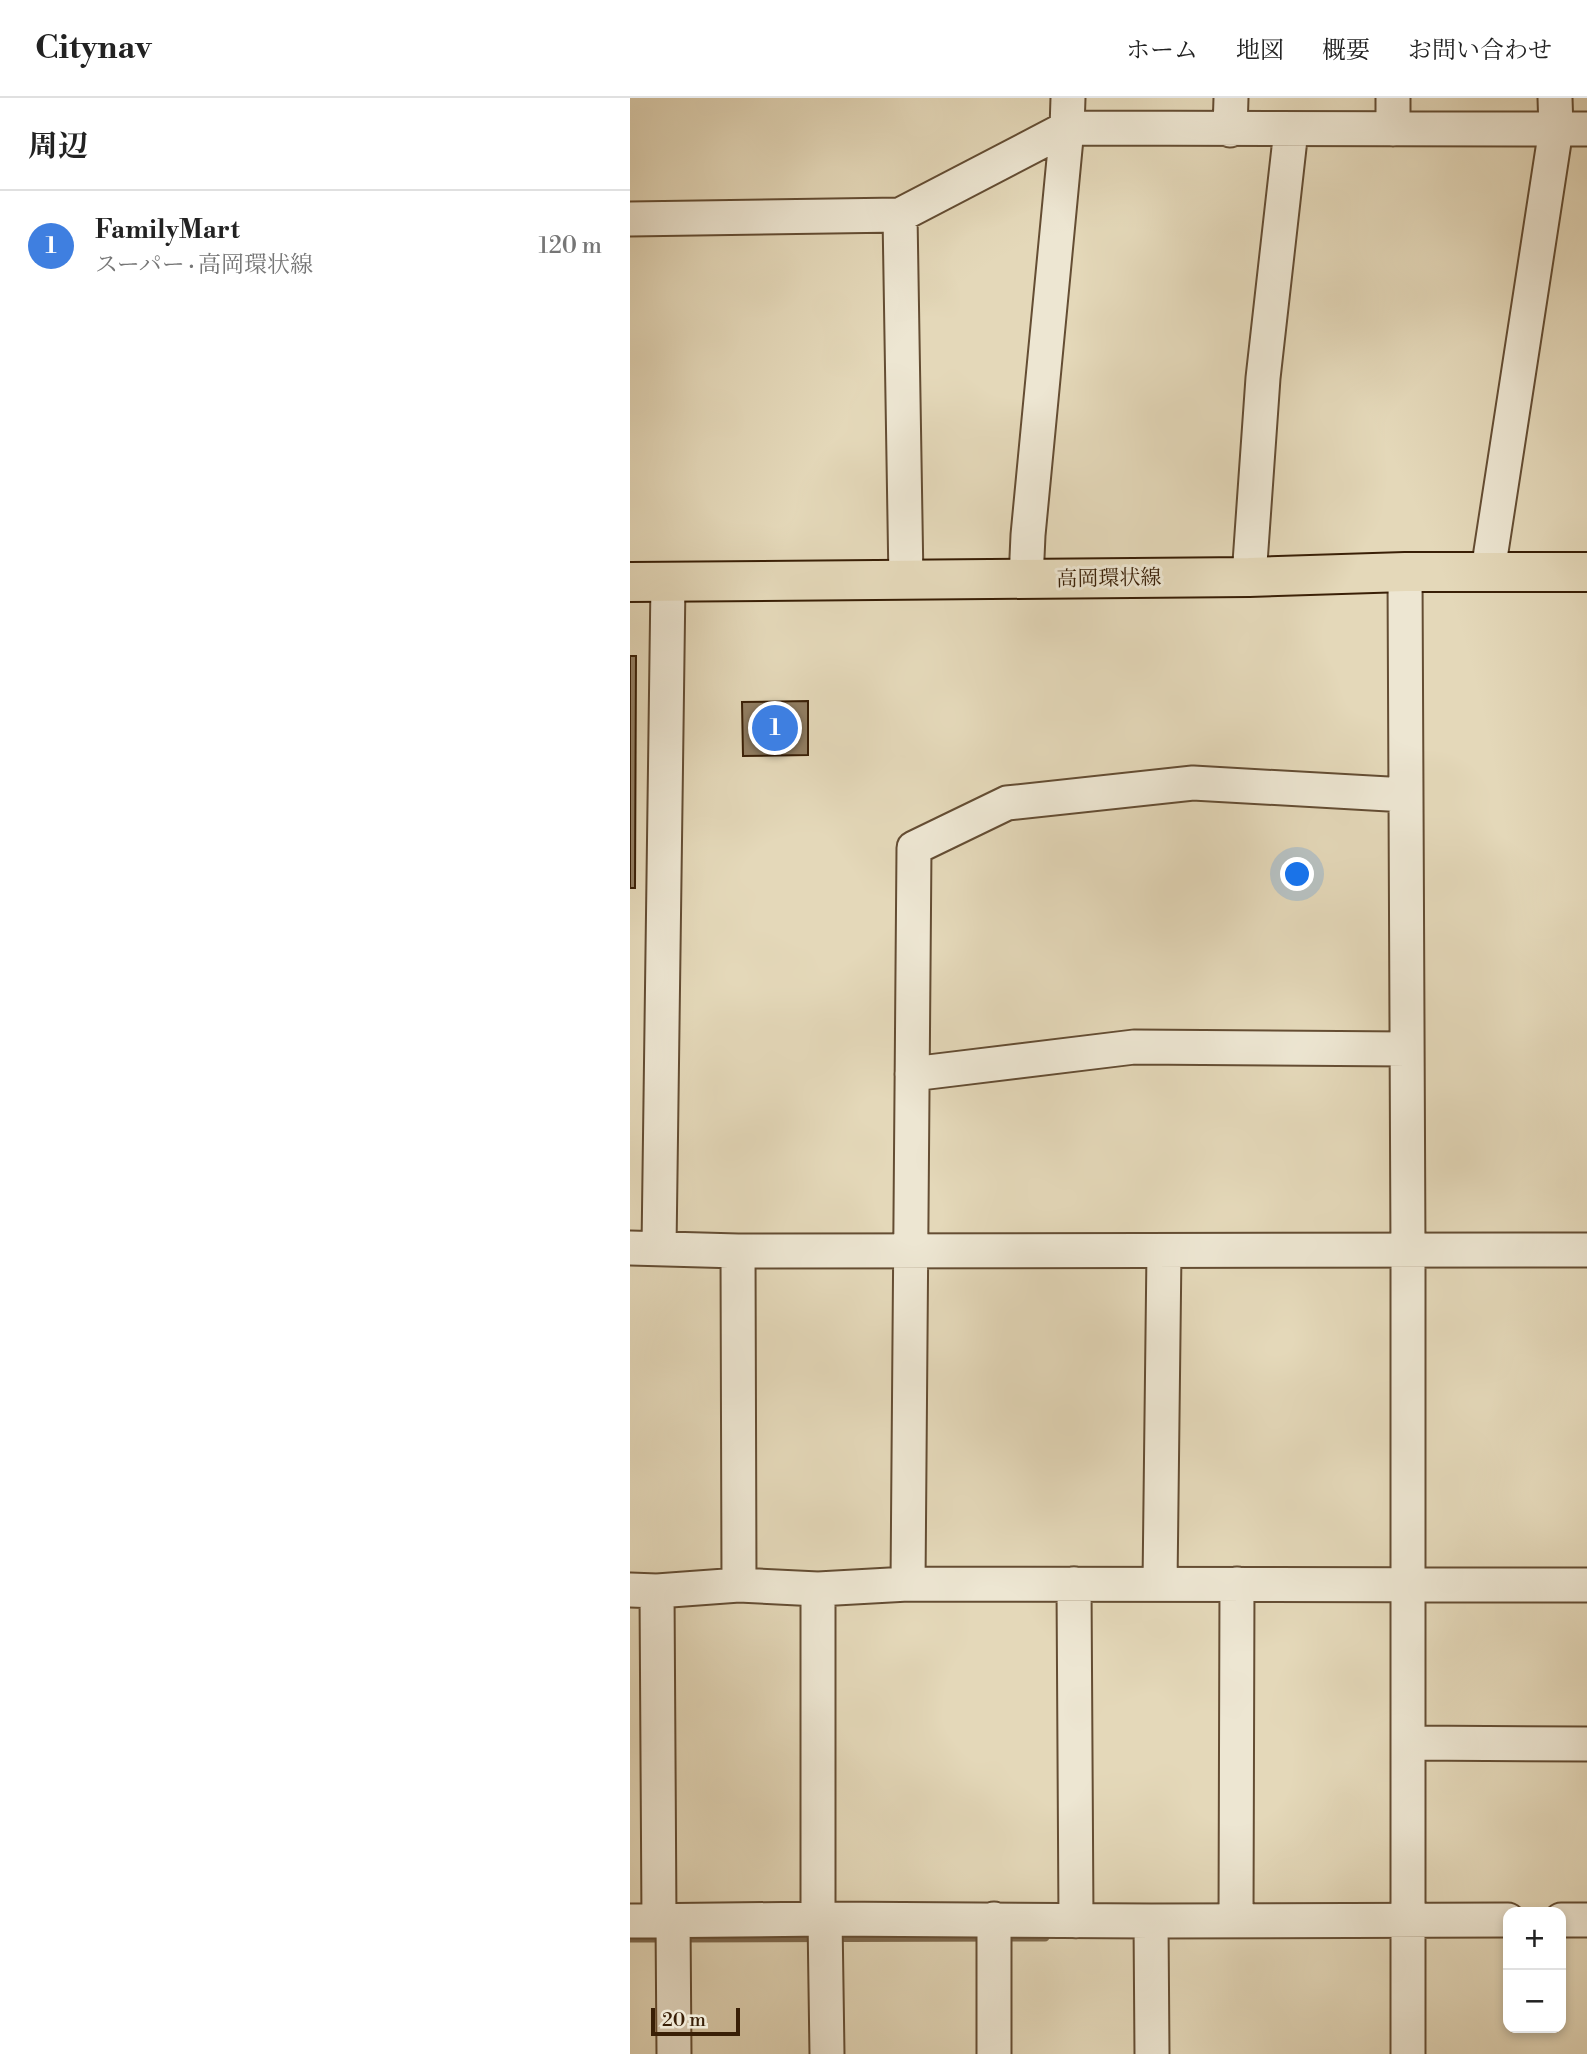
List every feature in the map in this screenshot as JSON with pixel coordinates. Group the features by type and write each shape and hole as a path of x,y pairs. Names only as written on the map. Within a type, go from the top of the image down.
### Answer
{"main road":[{"name":"高岡環状線","path":"630,582 906,582 1405,572 1587,572"}],"street":[{"path":"1027,580 1068,113"},
{"path":"630,219 900,215 1068,113 1230,114 1291,130 1393,113 1566,118 1488,571"},
{"path":"1249,577 1264,379 1291,130"},
{"path":"900,215 906,582"},
{"path":"1405,572 1408,2054"},
{"path":"668,582 645,1248 738,1251 1587,1250"},
{"path":"908,1584 914,848 1007,803 1193,783 1406,794"},
{"path":"912,1074 1134,1047 1407,1049"},
{"path":"738,1251 738,1585"},
{"path":"1160,1584 1164,1251"},
{"path":"674,2054 662,1929 643,1591 738,1585 818,1589 908,1584 1587,1585"},
{"path":"1074,1584 1076,1921"},
{"path":"1236,1920 1237,1584"},
{"path":"818,1589 827,2054"},
{"path":"1408,1743 1587,1744"},
{"path":"662,1929 824,1928 995,1932 1076,1921 1503,1920"},
{"path":"1566,1920 1587,1920"},
{"path":"1151,1921 1153,2054"},
{"path":"994,2054 995,1932"}],"building":[{"path":"630,656 636,656 635,888 630,888"},
{"path":"808,701 808,755 743,756 742,702"}],"waterway":[{"path":"681,1938 1045,1937"},
{"path":"630,1938 667,1938"}],"place":[{"name":"FamilyMart","path":"775,728"}]}
